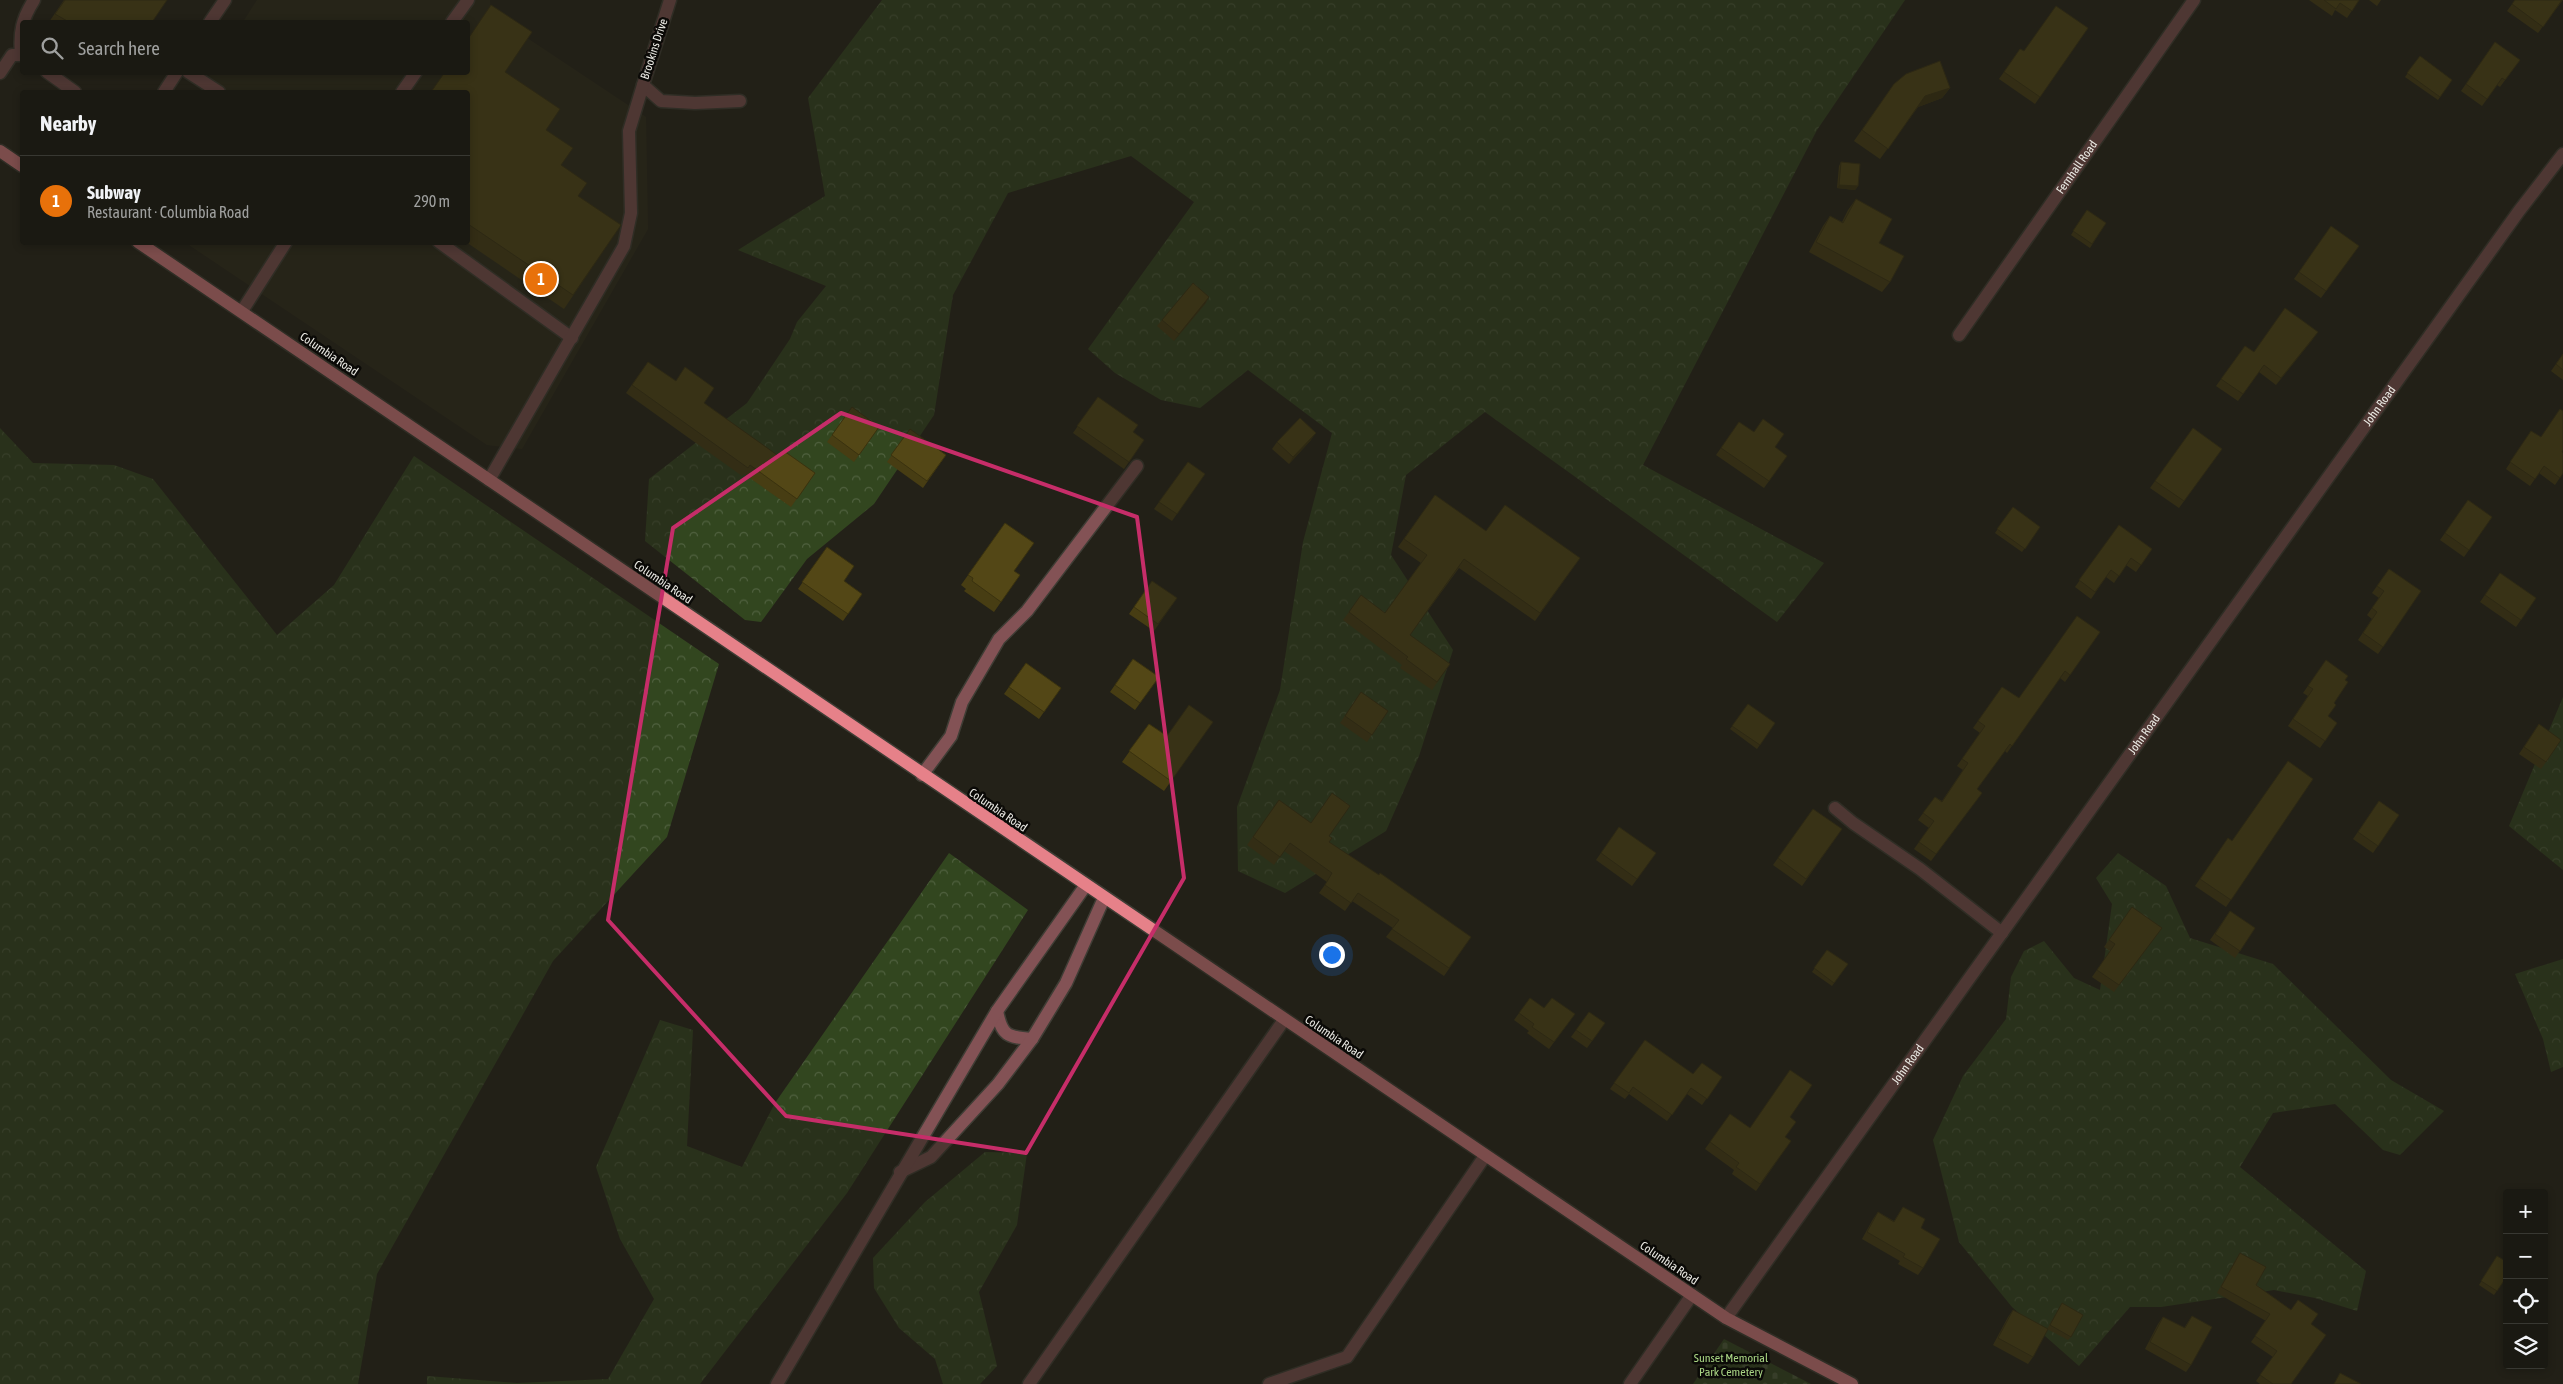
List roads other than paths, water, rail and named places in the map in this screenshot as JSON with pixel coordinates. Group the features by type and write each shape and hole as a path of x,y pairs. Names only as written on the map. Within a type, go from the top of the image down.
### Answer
{"main road":[{"path":"0,151 20,165"},
{"name":"Columbia Road","path":"143,245 1726,1318 1852,1384"}],"street":[{"path":"23,20 34,0"},
{"path":"211,20 225,0"},
{"path":"453,20 468,0"},
{"name":"Brookins Drive","path":"670,0 643,85 661,101 694,103 740,100"},
{"name":"Fernhall Road","path":"1959,335 2194,0"},
{"path":"0,73 12,55 20,55"},
{"path":"52,75 72,90"},
{"path":"165,90 175,75"},
{"path":"193,75 216,90"},
{"path":"403,90 414,75"},
{"path":"488,480 624,246 631,213 629,131 643,85"},
{"name":"John Road","path":"1726,1318 2513,219 2563,154"},
{"path":"242,311 284,245"},
{"path":"443,245 572,338"},
{"path":"922,775 950,736 962,702 999,639 1027,611 1136,466"},
{"path":"1835,808 1853,823 1920,869 2002,933"},
{"path":"777,1384 996,1011 1086,885"},
{"path":"900,1172 931,1157 998,1084 1032,1039 1066,983 1104,898"},
{"path":"996,1011 1000,1028 1011,1038 1032,1039"},
{"path":"1029,1384 1284,1020"},
{"path":"1269,1384 1347,1357 1486,1156"},
{"path":"1630,1384 1692,1295"}],"place":[{"name":"Subway","path":"541,279"}],"park label":[{"name":"Sunset Memorial Park Cemetery","path":"1731,1365"}]}
